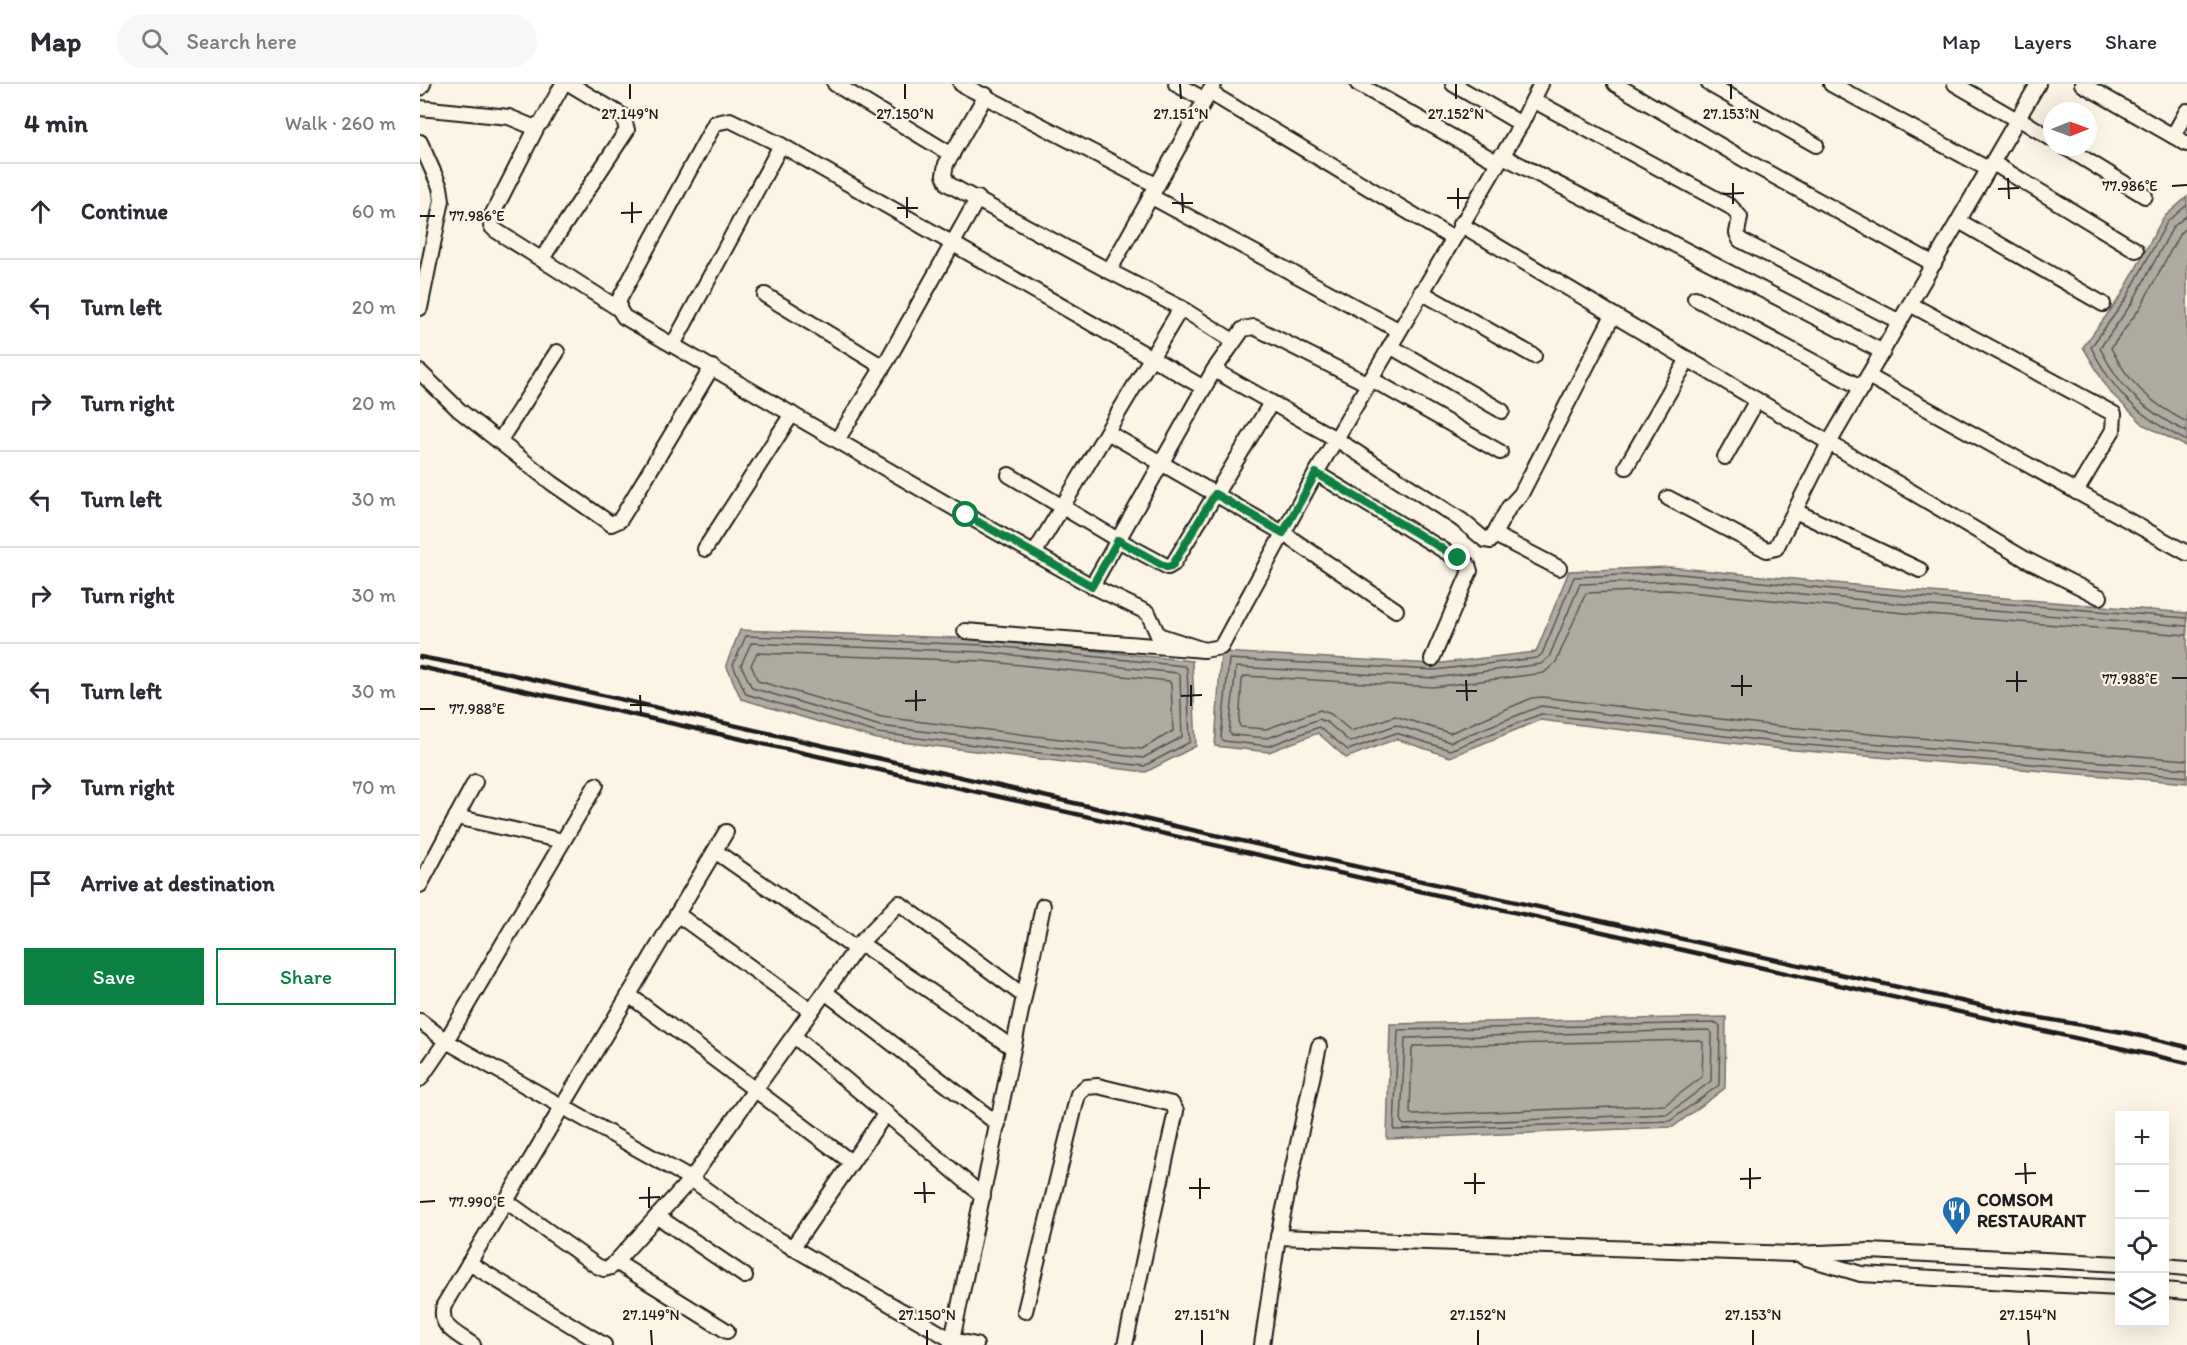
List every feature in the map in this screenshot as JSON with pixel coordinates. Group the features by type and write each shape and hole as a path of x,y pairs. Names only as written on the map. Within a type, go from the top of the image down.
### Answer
{"street":[{"path":"420,88 423,84"},
{"path":"563,84 538,125 492,215 491,222 495,230 619,309 624,317 1034,554 1150,614 1158,635 1204,650"},
{"path":"544,261 544,254 627,130 623,116 570,84"},
{"path":"835,84 952,155"},
{"path":"962,84 986,95 1398,330"},
{"path":"1176,84 1210,92 1452,238"},
{"path":"1359,84 1499,158 1883,352"},
{"path":"1453,84 1521,124"},
{"path":"965,632 1204,650 1217,649 1224,644 1316,473 1460,224 1521,124 1541,84"},
{"path":"1615,84 1752,164 1934,264"},
{"path":"1709,84 1816,145"},
{"path":"1831,84 1990,166 2136,250"},
{"path":"1955,84 2043,134"},
{"path":"1668,498 1771,551 1776,548 1829,443 2038,84"},
{"path":"2082,84 2187,144"},
{"path":"1109,271 1210,92"},
{"path":"986,95 946,164 945,180 948,184 1181,308 1233,341"},
{"path":"1533,100 1731,207 1740,217 1737,233 1740,240 1900,322"},
{"path":"420,108 509,117 529,126 538,125"},
{"path":"2173,136 2187,111"},
{"path":"619,309 619,300 715,123 730,120 781,145 1204,388"},
{"path":"420,142 440,187 442,200 420,308"},
{"path":"673,345 781,145"},
{"path":"2079,156 2145,196"},
{"path":"837,440 883,367 978,198"},
{"path":"1959,221 2103,304"},
{"path":"1460,224 2025,559 2100,597"},
{"path":"1421,292 1534,356"},
{"path":"765,295 883,367"},
{"path":"1695,298 1865,382 2076,492 2187,553"},
{"path":"1910,304 2114,414 2113,430 2076,492"},
{"path":"1034,554 1181,308"},
{"path":"1214,370 1270,404 1336,439 1461,520 1485,540 1493,539 1509,507 1521,494 1553,426 1614,315"},
{"path":"1092,586 1214,370 1243,329 1254,327 1369,381 1500,452"},
{"path":"1390,346 1502,411"},
{"path":"500,440 557,352"},
{"path":"1626,467 1688,359"},
{"path":"420,372 459,410 552,483 608,524 614,524 625,512 712,367"},
{"path":"1725,457 1757,400"},
{"path":"1009,475 1166,567 1172,566 1270,404"},
{"path":"705,549 792,414"},
{"path":"1107,432 1283,533 1396,610"},
{"path":"1316,473 1468,565 1470,571 1432,659"},
{"path":"1795,511 1920,570"},
{"path":"1495,535 1559,568"},
{"path":"420,885 475,782"},
{"path":"420,1079 446,1041 596,785"},
{"path":"456,817 563,841"},
{"path":"472,1345 444,1325 442,1315 444,1305 726,832"},
{"path":"715,851 1013,1048"},
{"path":"506,1201 597,1266 604,1269 616,1262 691,1179 858,946 901,903 1024,996"},
{"path":"952,1342 1043,906"},
{"path":"677,914 811,1011"},
{"path":"825,992 998,1124"},
{"path":"629,995 851,1162"},
{"path":"420,1021 446,1041 691,1179 792,1248 952,1342 976,1345"},
{"path":"794,1035 982,1196"},
{"path":"1262,1345 1278,1238 1319,1046"},
{"path":"1024,1311 1078,1094 1086,1087 1098,1086 1172,1104 1176,1111 1125,1345"},
{"path":"792,1248 886,1113"},
{"path":"657,1216 745,1276"},
{"path":"1278,1238 1792,1254 1870,1251 2115,1264"},
{"path":"1792,1254 1861,1274 2115,1288"},
{"path":"616,1262 727,1331"},
{"path":"469,1263 604,1345"},
{"path":"2169,1266 2187,1268"},
{"path":"2169,1290 2187,1292"}],"water":[{"path":"2187,197 2187,447 2144,425 2109,391 2083,347 2121,296 2163,218"},
{"path":"1670,567 1906,590 2187,613 2187,783 1782,749 1540,720 1450,757 1396,739 1346,758 1318,733 1269,752 1215,746 1221,652 1434,664 1536,652 1569,571"},
{"path":"740,630 984,639 1192,661 1196,746 1146,772 877,739 741,699 726,665"},
{"path":"1726,1017 1725,1088 1673,1127 1387,1139 1390,1024"}],"railway":[{"path":"420,657 501,672 1179,827 2024,1015 2128,1033 2187,1047"},
{"path":"420,667 1745,966 2187,1063"}],"place":[{"name":"COMSOM RESTAURANT","path":"1956,1236"}],"route":[{"path":"966,515 1092,586 1118,540 1166,567 1172,566 1215,494 1283,533 1316,473 1458,558"}]}
